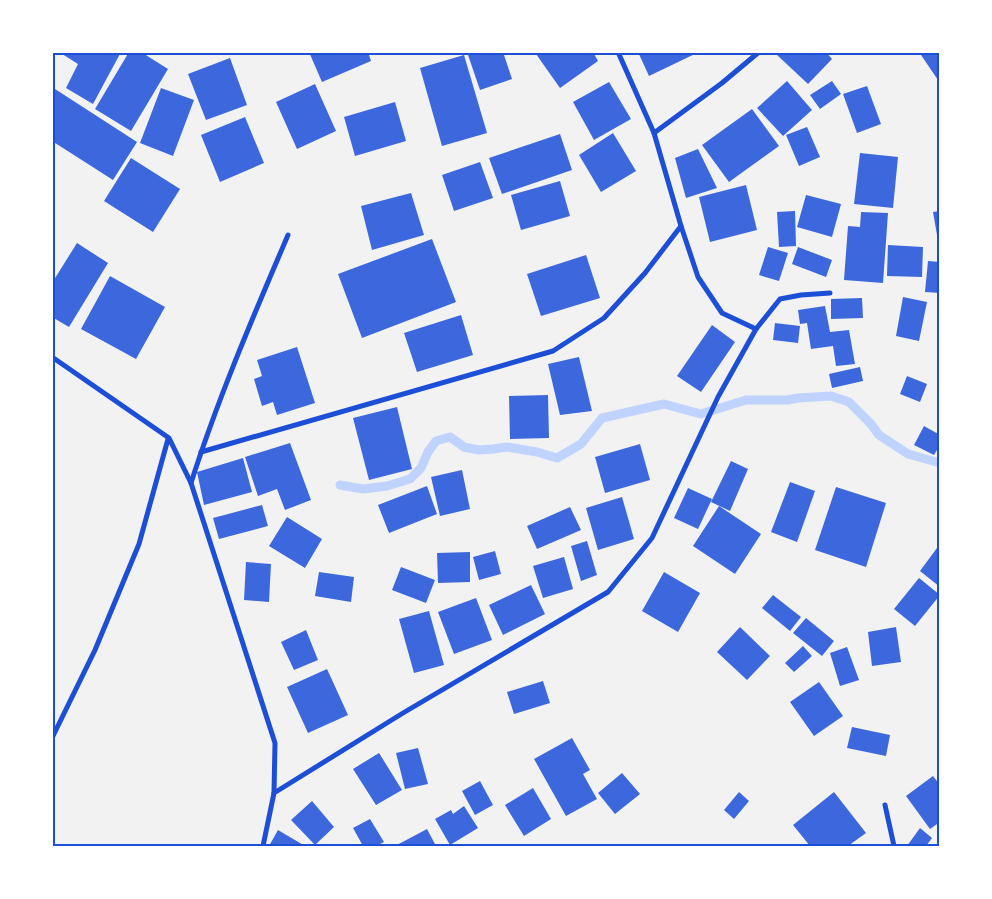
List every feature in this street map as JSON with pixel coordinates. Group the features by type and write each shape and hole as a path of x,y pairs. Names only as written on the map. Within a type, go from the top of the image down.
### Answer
{"street":[{"path":"618,52 654,133 698,277 722,312 756,329"},
{"path":"654,133 722,83 759,52"},
{"path":"201,452 553,351 604,318 646,273 681,226"},
{"path":"191,483 248,329 288,235"},
{"path":"274,793 403,712 608,592 652,538 702,429 756,329 780,299 830,293"},
{"path":"52,357 168,438 191,483 275,743 274,793 263,846"},
{"path":"52,738 95,650 139,544 168,438"},
{"path":"884,805 894,846"}],"building":[{"path":"59,52 121,52 93,104 66,88 78,64"},
{"path":"129,52 141,52 168,69 131,131 95,109"},
{"path":"309,52 368,52 371,61 322,82"},
{"path":"467,52 503,52 512,79 480,90"},
{"path":"538,52 593,52 598,61 560,88 536,54"},
{"path":"638,52 699,52 649,76"},
{"path":"777,52 826,52 832,59 808,84 776,54"},
{"path":"919,52 940,52 940,83"},
{"path":"464,55 487,133 442,146 420,68"},
{"path":"230,58 247,105 206,120 188,74"},
{"path":"787,81 812,110 783,136 757,108"},
{"path":"832,81 841,94 820,109 810,95"},
{"path":"609,82 631,119 594,140 573,102"},
{"path":"315,84 336,131 297,149 276,102"},
{"path":"867,86 881,124 857,133 843,94"},
{"path":"161,88 194,100 173,156 140,143"},
{"path":"55,89 137,142 113,180 52,141 52,93"},
{"path":"395,102 406,141 355,156 344,117"},
{"path":"752,109 779,146 729,182 702,145"},
{"path":"245,117 264,163 220,182 201,135"},
{"path":"807,127 820,157 799,166 786,135"},
{"path":"613,133 636,171 601,192 579,155"},
{"path":"560,134 572,170 502,194 489,158"},
{"path":"698,149 717,188 686,198 675,158"},
{"path":"860,153 898,157 893,208 854,204"},
{"path":"131,158 180,189 153,232 104,201"},
{"path":"480,162 493,198 454,211 442,175"},
{"path":"560,181 570,216 521,230 511,195"},
{"path":"746,185 757,230 710,242 699,197"},
{"path":"411,193 424,235 372,250 361,206"},
{"path":"806,195 841,204 832,237 797,227"},
{"path":"795,211 796,246 779,247 777,212"},
{"path":"940,211 940,234 937,235 933,212"},
{"path":"861,212 888,213 883,283 844,280 848,226 860,227"},
{"path":"432,239 456,302 362,338 338,274"},
{"path":"77,243 108,263 69,327 52,317 52,283"},
{"path":"888,245 923,247 922,277 887,276"},
{"path":"768,247 788,253 779,281 759,275"},
{"path":"798,247 832,260 826,277 792,264"},
{"path":"586,255 600,298 541,316 527,274"},
{"path":"928,261 940,262 940,293 925,292"},
{"path":"110,276 165,307 136,359 81,329"},
{"path":"903,297 927,302 919,341 896,336"},
{"path":"862,298 863,318 831,319 831,299"},
{"path":"825,306 830,332 849,330 855,364 836,366 833,346 811,349 807,323 800,324 798,310"},
{"path":"461,315 473,355 417,372 404,333"},
{"path":"775,323 800,326 798,343 773,340"},
{"path":"712,325 735,342 701,392 677,376"},
{"path":"297,347 315,403 277,415 273,402 262,406 254,379 262,376 257,360"},
{"path":"579,357 592,411 560,415 548,364"},
{"path":"860,367 863,381 832,388 829,374"},
{"path":"907,376 927,384 920,402 900,394"},
{"path":"548,395 549,438 510,439 509,396"},
{"path":"397,407 412,469 369,480 353,418"},
{"path":"924,426 940,435 940,445 934,455 914,445"},
{"path":"290,443 311,500 285,510 277,489 258,496 245,457"},
{"path":"640,444 650,480 605,493 595,457"},
{"path":"243,458 252,492 204,505 197,472"},
{"path":"731,461 748,469 730,511 711,502"},
{"path":"462,470 470,509 440,516 431,477"},
{"path":"790,482 815,491 797,542 771,532"},
{"path":"427,486 437,514 389,533 378,505"},
{"path":"836,487 886,503 866,567 815,550"},
{"path":"688,488 712,499 698,529 674,518"},
{"path":"622,497 634,539 598,550 586,508"},
{"path":"262,505 268,526 219,539 213,518"},
{"path":"719,506 761,534 735,574 693,546"},
{"path":"570,507 581,530 537,549 527,526"},
{"path":"287,517 322,539 305,568 269,546"},
{"path":"587,541 597,575 581,581 571,546"},
{"path":"937,548 940,550 940,587 920,571"},
{"path":"495,551 501,574 479,580 473,557"},
{"path":"470,552 470,582 438,583 437,553"},
{"path":"564,557 573,589 543,598 533,566"},
{"path":"246,562 271,564 269,602 244,600"},
{"path":"401,567 435,580 426,603 392,590"},
{"path":"319,572 354,577 351,602 315,596"},
{"path":"664,572 700,593 678,632 642,611"},
{"path":"919,578 940,595 915,626 894,609"},
{"path":"531,585 545,614 503,635 489,605"},
{"path":"773,595 801,617 790,631 762,608"},
{"path":"476,598 492,640 454,654 438,612"},
{"path":"429,611 444,665 414,673 399,619"},
{"path":"806,618 834,641 822,656 793,633"},
{"path":"740,627 770,656 747,680 717,652"},
{"path":"896,627 901,662 872,666 868,632"},
{"path":"306,630 318,660 294,670 281,642"},
{"path":"803,646 812,656 794,672 785,663"},
{"path":"847,647 859,680 840,686 830,653"},
{"path":"327,669 348,715 308,733 287,687"},
{"path":"543,681 550,703 514,714 507,692"},
{"path":"819,682 843,716 814,736 790,702"},
{"path":"852,727 890,735 886,756 847,748"},
{"path":"572,738 590,770 583,774 597,799 566,816 534,759"},
{"path":"418,748 428,784 405,789 396,753"},
{"path":"379,753 402,790 376,805 353,769"},
{"path":"622,773 640,794 615,814 598,793"},
{"path":"933,776 940,785 940,822 930,829 906,796"},
{"path":"480,781 493,805 475,815 462,791"},
{"path":"533,788 551,819 524,836 505,805"},
{"path":"739,792 749,801 734,819 724,810"},
{"path":"834,792 866,833 848,846 810,846 793,825"},
{"path":"312,801 334,827 315,845 291,820"},
{"path":"464,806 478,828 450,845 435,819 451,810 453,814"},
{"path":"370,819 384,842 376,846 363,846 353,828"},
{"path":"920,828 932,838 926,846 907,846"},
{"path":"427,829 436,846 395,846"},
{"path":"278,830 305,846 269,846"}],"waterway":[{"path":"340,485 363,489 387,486 410,479 421,468 428,452 436,441 450,437 464,447 479,450 507,447 537,452 557,458 581,444 602,418 664,404 701,414 746,400 787,400 831,396 849,402 879,435 908,454 940,463"}]}
